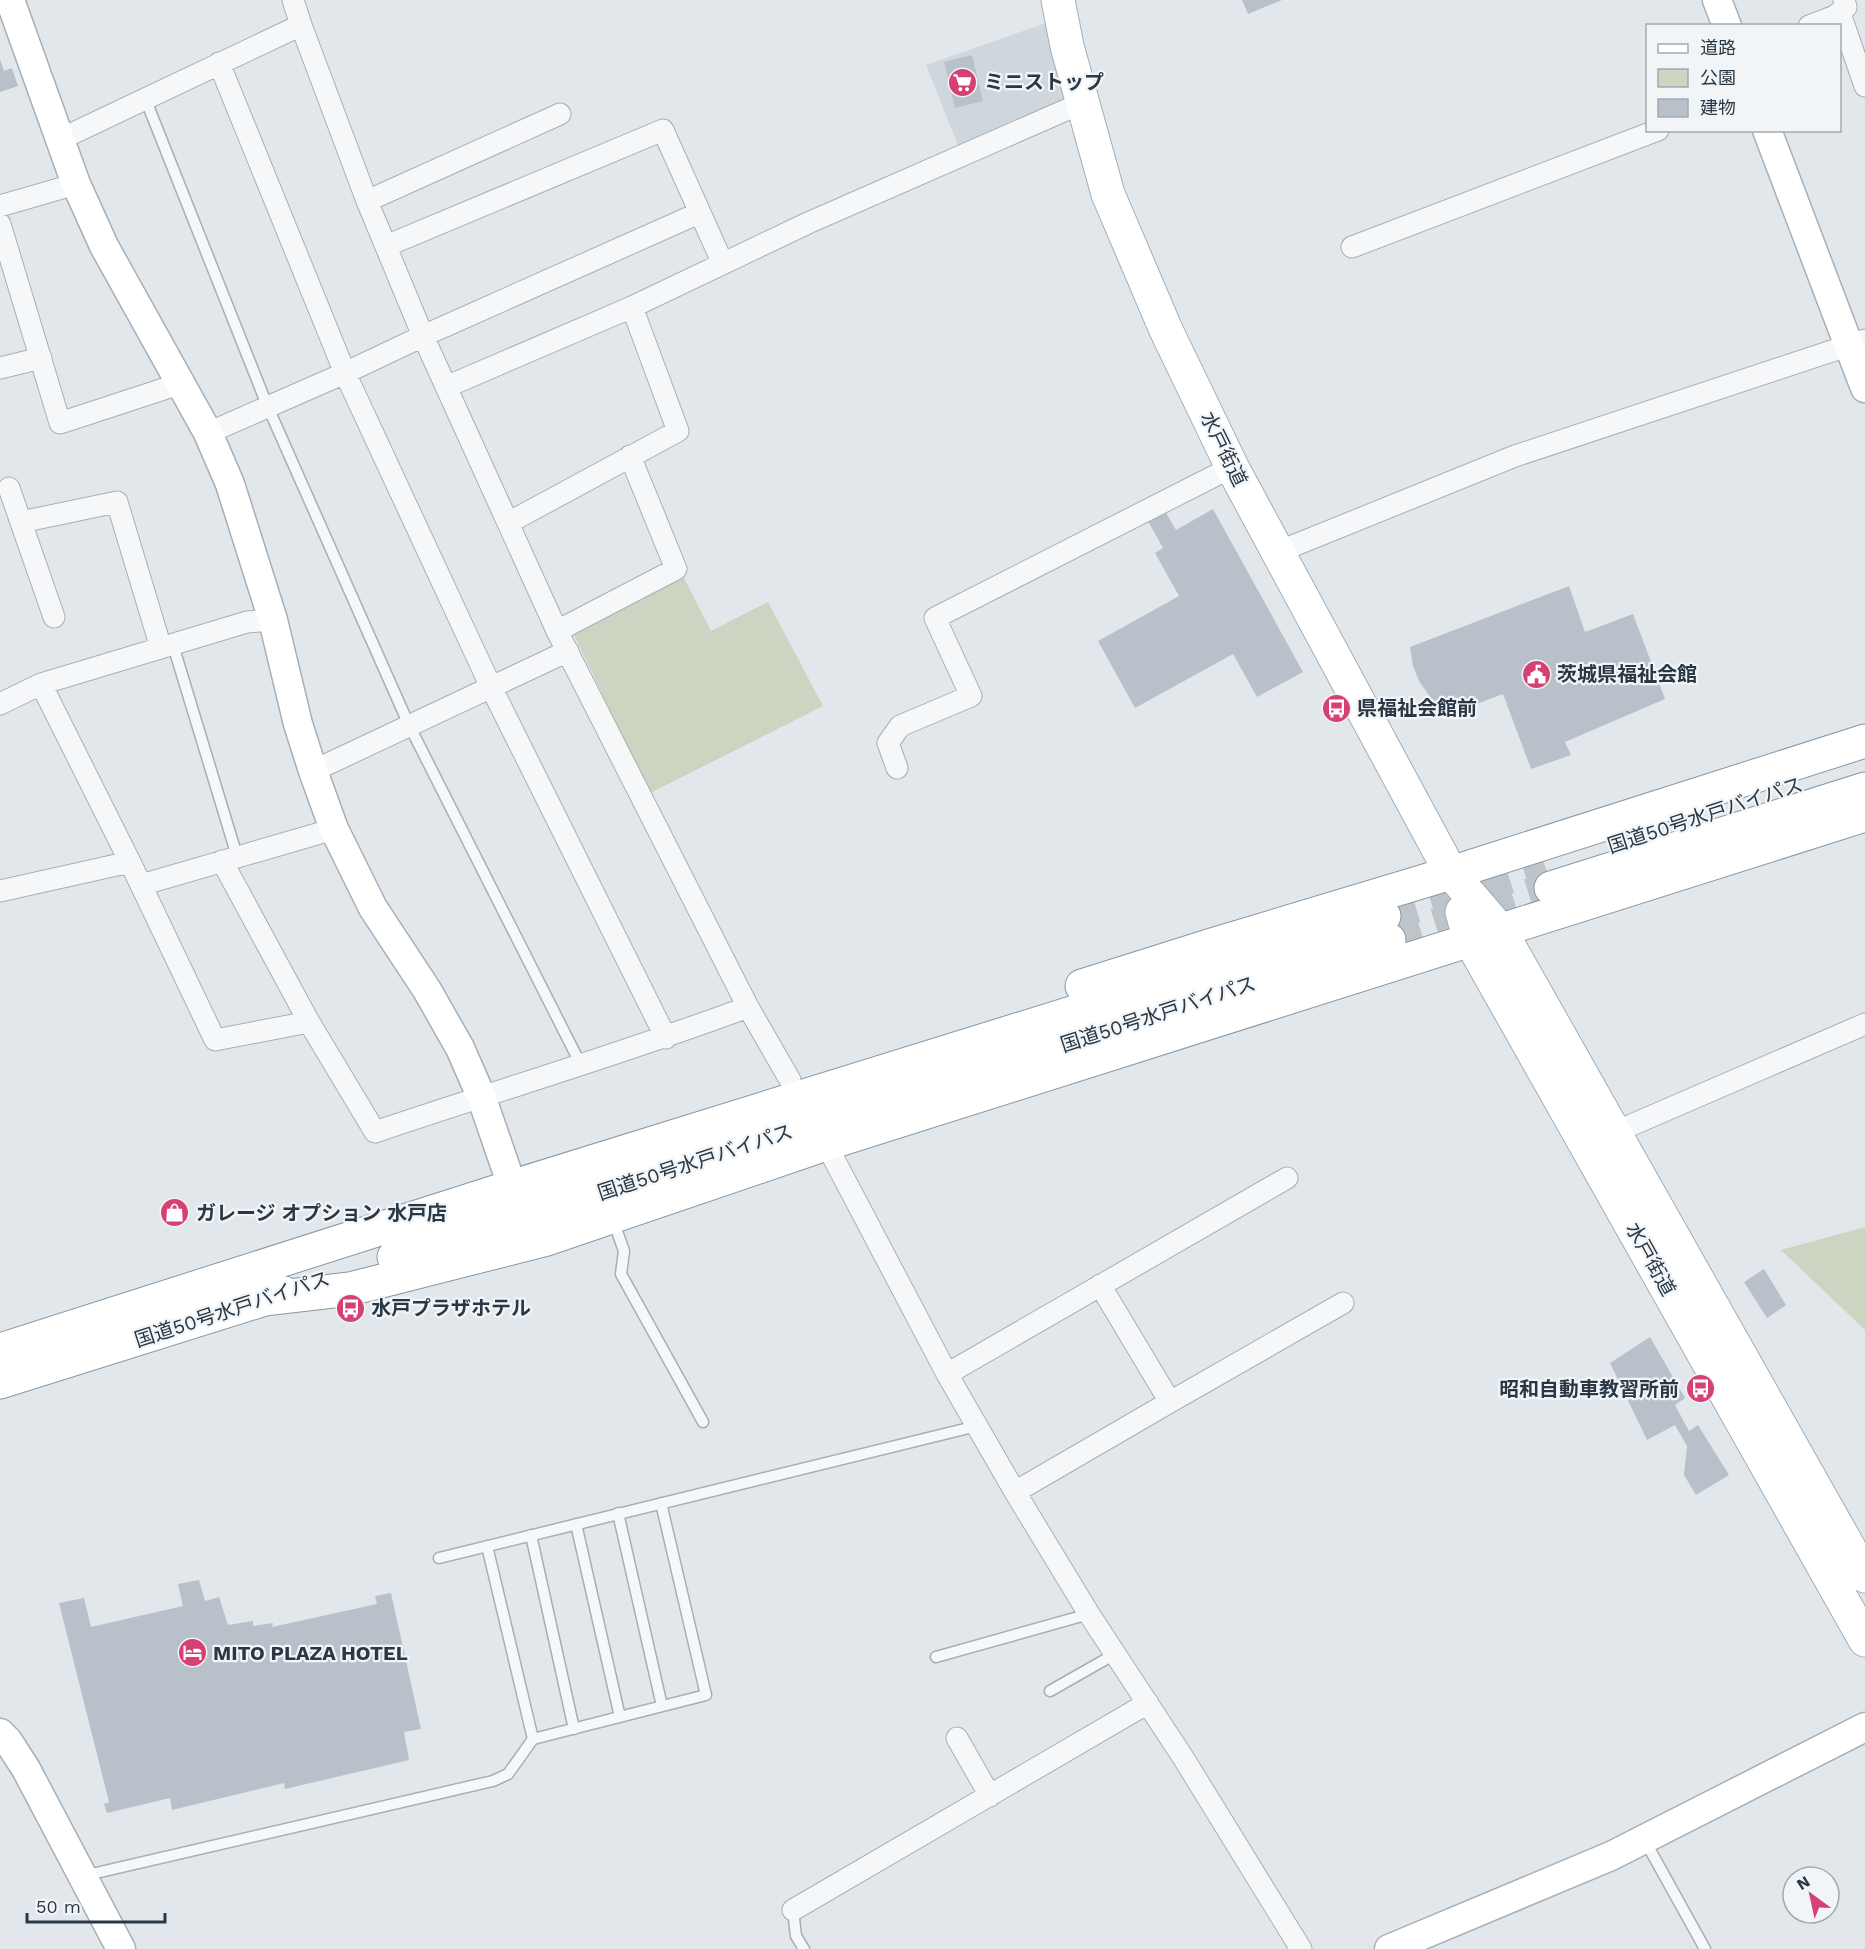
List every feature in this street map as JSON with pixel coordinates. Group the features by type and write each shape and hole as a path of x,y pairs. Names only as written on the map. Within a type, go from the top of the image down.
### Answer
{"main road":[{"name":"水戸街道","path":"1058,0 1082,103 1108,194 1166,330 1232,467 1865,1640"},
{"path":"517,1202 549,1158 1201,948 1451,873 1865,741"},
{"name":"国道50号水戸バイパス","path":"1865,764 1548,877 1865,789"},
{"path":"264,1299 350,1289 547,1239 826,1144 1865,815"},
{"name":"国道50号水戸バイパス","path":"0,1350 517,1202 1387,928"},
{"name":"水戸街道","path":"1485,935 1613,1133 1865,1576"},
{"name":"国道50号水戸バイパス","path":"0,1382 264,1299 517,1202"}],"street":[{"path":"10,0 76,184 104,246 182,383 208,433 230,484 273,620 298,724 334,829 373,908 450,1028 482,1096 517,1202 547,1239"},
{"path":"293,0 367,201 423,336 557,631 748,1007 790,1080"},
{"path":"1717,0 1726,24"},
{"path":"1812,24 1839,8 1865,86"},
{"path":"61,139 301,25"},
{"path":"219,63 345,373 491,687 666,1038"},
{"path":"446,387 632,307 808,222 1082,103"},
{"path":"367,201 560,114"},
{"path":"386,246 663,130 723,264"},
{"path":"1352,247 1653,132"},
{"path":"1768,132 1857,343 1865,388"},
{"path":"0,206 76,184"},
{"path":"208,433 699,213"},
{"path":"0,224 60,423 182,383"},
{"path":"508,523 678,431 632,307"},
{"path":"1278,552 1515,456 1857,343"},
{"path":"0,368 41,358"},
{"path":"557,631 676,569 630,456"},
{"path":"897,768 888,743 900,726 970,696 936,618 1232,467"},
{"path":"9,488 54,617"},
{"path":"21,522 117,502 167,646"},
{"path":"0,704 41,684 247,622 273,620"},
{"path":"313,771 568,651"},
{"path":"41,684 215,1040 309,1022"},
{"path":"141,885 334,829"},
{"path":"230,858 309,1022 375,1132 666,1038 748,1007"},
{"path":"0,891 130,862"},
{"path":"1613,1133 1865,1024"},
{"path":"826,1144 947,1374 1015,1492 1089,1614 1148,1703 1301,1949"},
{"path":"947,1374 1287,1178"},
{"path":"1100,1285 1170,1402"},
{"path":"1015,1492 1343,1303"},
{"path":"793,1910 1148,1703"},
{"path":"1389,1949 1558,1879 1644,1839 1865,1727"},
{"path":"0,1733 8,1741 26,1769 122,1949"},
{"path":"957,1738 990,1796"}],"lane":[{"path":"145,98 267,405 409,725 580,1065"},
{"path":"167,646 230,858"},
{"path":"612,1217 624,1251 621,1274 703,1422"},
{"path":"439,1558 977,1426"},
{"path":"82,1876 493,1780 508,1774 533,1739 706,1695 661,1503"},
{"path":"618,1514 662,1706"},
{"path":"576,1524 620,1717"},
{"path":"531,1535 574,1729"},
{"path":"487,1546 533,1739"},
{"path":"936,1657 1089,1614"},
{"path":"1050,1691 1115,1654"},
{"path":"1644,1839 1705,1949"},
{"path":"793,1910 796,1936 804,1949"}],"shaded area":[{"path":"1049,22 1069,101 959,148 926,65"}],"green space":[{"path":"684,578 711,631 768,602 823,706 650,793 572,631"},
{"path":"1865,1227 1865,1330 1781,1250"}],"building":[{"path":"1242,0 1282,0 1248,14"},
{"name":"ミニストップ","path":"972,55 983,101 955,108 944,62"},
{"path":"0,59 4,71 12,68 18,86 0,92"},
{"path":"1213,509 1303,672 1257,697 1233,654 1135,708 1098,641 1179,596 1155,553 1163,548 1148,521 1165,511 1176,530"},
{"name":"茨城県福祉会館","path":"1569,586 1585,632 1633,614 1665,699 1565,742 1571,755 1531,769 1503,694 1461,710 1441,708 1419,681 1413,666 1410,647"},
{"path":"1764,1269 1786,1305 1767,1318 1744,1282"},
{"path":"1650,1337 1685,1398 1675,1405 1689,1431 1698,1425 1729,1475 1696,1495 1684,1475 1687,1446 1675,1425 1647,1440 1610,1363"},
{"path":"199,1580 205,1601 219,1597 228,1625 253,1621 253,1626 273,1623 272,1627 377,1604 375,1596 391,1593 421,1729 404,1732 409,1760 285,1789 284,1783 172,1810 170,1798 107,1813 104,1804 109,1802 59,1603 84,1598 91,1627 183,1606 178,1584"}],"tunnel":[{"path":"1384,916 1545,866"},
{"path":"1389,940 1551,888"}],"place":[{"name":"ミニストップ","path":"963,82"},
{"name":"茨城県福祉会館","path":"1536,674"},
{"name":"県福祉会館前","path":"1336,708"},
{"name":"ガレージ オプション 水戸店","path":"175,1213"},
{"name":"水戸プラザホテル","path":"350,1308"},
{"name":"昭和自動車教習所前","path":"1700,1389"},
{"name":"MITO PLAZA HOTEL","path":"192,1653"}]}
